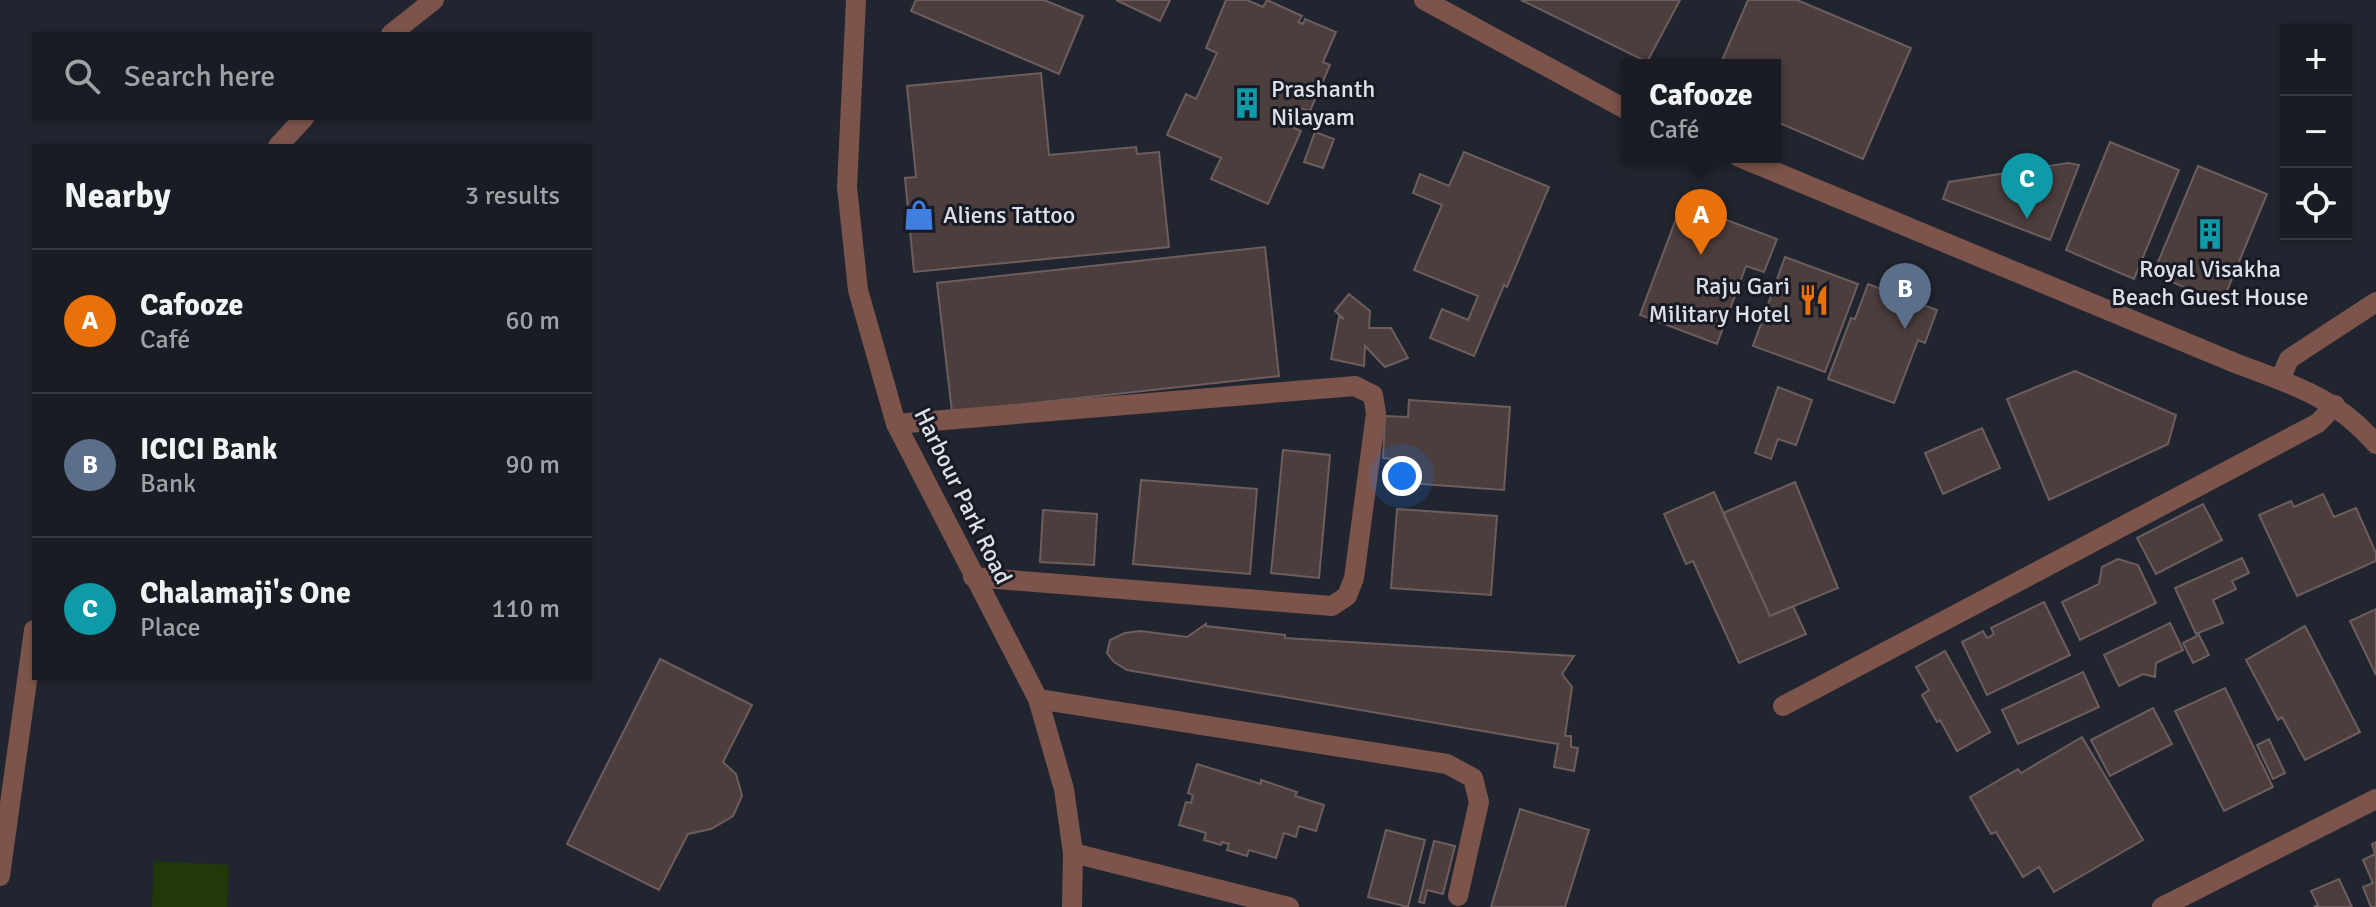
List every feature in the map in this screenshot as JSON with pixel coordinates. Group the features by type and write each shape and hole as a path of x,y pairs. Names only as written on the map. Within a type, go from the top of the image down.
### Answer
{"street":[{"name":"Harbour Park Road","path":"856,0 847,187 858,290 896,424 1038,699 1064,789 1073,853 1072,907"},
{"path":"1424,0 1621,107"},
{"path":"393,32 428,2"},
{"path":"280,144 302,120"},
{"path":"1753,163 2280,380 2335,405 2362,427 2376,444"},
{"path":"2280,380 2289,359 2376,302"},
{"path":"896,424 1355,386 1373,395 1376,413 1354,578 1347,596 1332,606 973,577"},
{"path":"1783,706 2318,423 2335,405"},
{"path":"0,876 32,644"},
{"path":"1038,699 1447,764 1473,778 1479,802 1458,896"},
{"path":"2162,907 2376,799"},
{"path":"1073,853 1289,907"}],"green space":[{"path":"154,861 229,865 227,907 152,907"}],"building":[{"path":"916,0 1044,0 1083,16 1059,74 911,11"},
{"path":"1116,0 1170,0 1160,21"},
{"name":"Prashanth Nilayam","path":"1226,0 1247,0 1263,7 1267,0 1302,16 1298,22 1303,24 1305,19 1336,32 1323,62 1330,65 1310,111 1300,108 1292,127 1301,131 1268,204 1211,179 1221,158 1167,135 1186,94 1196,99 1217,53 1206,48"},
{"path":"1521,0 1680,0 1649,59 1641,59"},
{"path":"1748,0 1797,0 1911,48 1863,159 1781,124 1781,59 1723,59"},
{"path":"1041,73 1049,155 1136,147 1137,154 1159,152 1169,247 914,272 905,178 916,177 907,86"},
{"path":"1315,132 1334,139 1323,168 1304,162"},
{"path":"2110,142 2179,170 2134,279 2066,250"},
{"path":"1464,152 1549,187 1474,356 1430,338 1442,309 1468,320 1478,296 1414,270 1442,205 1413,193 1420,174 1449,186"},
{"path":"2068,163 2079,165 2050,240 1943,199 1949,182"},
{"name":"Royal Visakha Beach Guest House","path":"2198,166 2267,194 2222,303 2153,274"},
{"path":"1682,203 1777,239 1764,272 1746,266 1717,344 1640,315"},
{"path":"1265,247 1279,376 952,412 937,283"},
{"path":"1785,257 1858,284 1825,372 1753,346"},
{"path":"1868,284 1937,310 1925,343 1918,340 1894,403 1828,379 1851,318 1855,319"},
{"path":"1349,294 1370,311 1369,328 1391,328 1408,358 1385,367 1365,346 1364,366 1331,359 1339,317 1344,319 1335,311"},
{"path":"2075,371 2176,415 2168,444 2049,500 2007,399"},
{"path":"1778,387 1812,400 1796,445 1778,439 1771,459 1755,453"},
{"path":"1409,400 1510,407 1504,490 1394,482 1395,459 1383,458 1385,416 1408,417"},
{"path":"1982,428 2000,468 1943,494 1925,453"},
{"path":"1283,450 1330,455 1319,578 1271,573"},
{"path":"1141,480 1257,489 1250,574 1133,564"},
{"path":"1795,482 1838,588 1770,616 1723,513"},
{"path":"1714,492 1770,616 1793,606 1806,634 1739,663 1693,561 1686,564 1664,514"},
{"path":"2323,494 2334,517 2356,508 2376,553 2376,561 2297,596 2259,515 2291,501 2294,507"},
{"path":"2203,504 2222,540 2156,574 2137,538"},
{"path":"1397,509 1497,516 1491,595 1391,588"},
{"path":"1043,510 1097,514 1094,565 1040,562"},
{"path":"2242,558 2249,573 2232,581 2236,589 2213,600 2223,623 2196,634 2175,588"},
{"path":"2118,559 2138,565 2156,603 2080,640 2062,602 2099,584 2102,567"},
{"path":"2044,602 2070,655 1987,695 1962,642 1983,631 1987,638 1994,634 1991,628"},
{"path":"2376,609 2376,675 2350,621"},
{"path":"2170,623 2183,650 2156,663 2155,677 2143,674 2119,686 2104,655"},
{"path":"1206,624 1285,635 1285,638 1574,656 1562,674 1572,687 1565,736 1571,736 1571,747 1578,748 1574,771 1554,767 1558,744 1127,670 1107,653 1110,640 1125,633 1140,631 1187,637"},
{"path":"2305,626 2360,732 2305,760 2282,717 2278,720 2246,660"},
{"path":"2199,635 2209,655 2193,663 2183,643"},
{"path":"1945,651 1990,732 1957,751 1922,695 1929,690 1916,667"},
{"path":"660,659 752,705 723,762 736,774 742,796 733,816 711,829 688,834 659,890 567,844"},
{"path":"2083,672 2099,707 2018,744 2002,710"},
{"path":"2225,688 2273,787 2224,811 2175,711"},
{"path":"2153,708 2172,744 2110,776 2091,740"},
{"path":"2082,737 2143,840 2054,892 2039,867 2023,877 1996,832 1991,834 1970,797 2018,769 2021,773"},
{"path":"2269,739 2285,773 2273,779 2257,745"},
{"path":"1197,764 1261,784 1261,780 1324,805 1316,831 1299,826 1296,837 1284,833 1276,858 1249,850 1247,856 1227,850 1229,844 1204,840 1206,833 1179,825 1186,802 1191,803 1193,795 1188,793"},
{"path":"1520,809 1589,830 1565,907 1491,907"},
{"path":"1386,830 1425,840 1408,907 1368,897"},
{"path":"1434,841 1455,846 1443,894 1427,890 1424,903 1419,902"},
{"path":"2376,842 2376,907 2371,907 2363,887 2373,883 2363,860 2375,854 2372,844"},
{"path":"2339,879 2352,907 2314,907 2318,905 2311,891"}],"place":[{"name":"Prashanth Nilayam","path":"1247,103"},
{"name":"Aliens Tattoo","path":"919,215"},
{"name":"Chalamaji's One","path":"2027,219"},
{"name":"Royal Visakha Beach Guest House","path":"2210,234"},
{"name":"Cafooze","path":"1701,255"},
{"name":"Raju Gari Military Hotel","path":"1814,300"},
{"name":"ICICI Bank","path":"1905,329"}]}
